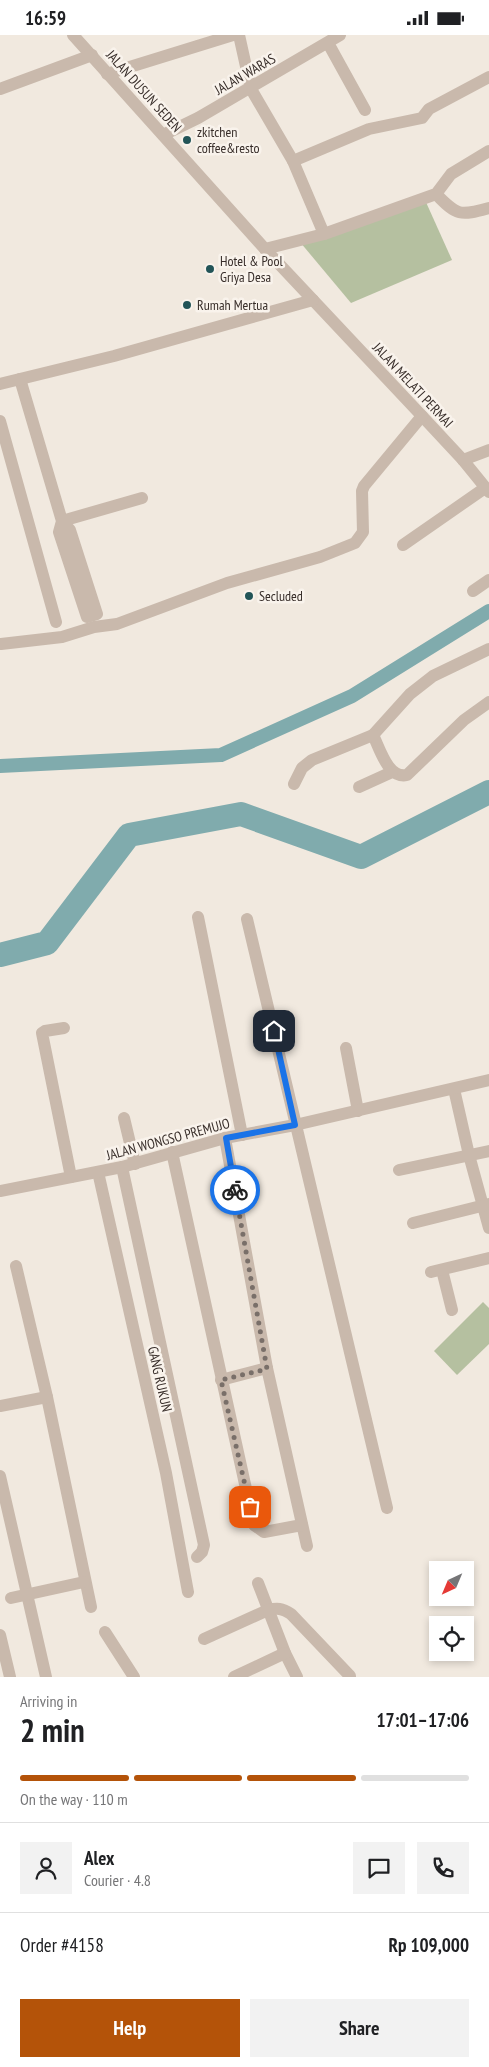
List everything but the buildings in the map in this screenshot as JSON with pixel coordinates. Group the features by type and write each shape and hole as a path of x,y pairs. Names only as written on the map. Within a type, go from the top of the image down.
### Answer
{"street":[{"name":"JALAN DUSUN SEDEN","path":"73,35 313,300"},
{"path":"107,74 233,35"},
{"path":"239,35 251,89 293,161 324,234"},
{"name":"JALAN WARAS","path":"163,135 198,119 340,35"},
{"path":"328,43 366,110"},
{"path":"0,89 92,55"},
{"path":"293,161 369,129 422,118 429,109 489,77"},
{"path":"265,249 324,234 436,194 451,174 489,151"},
{"path":"436,194 456,213 467,215 489,208"},
{"path":"0,384 114,355 313,300"},
{"name":"JALAN MELATI PERMAI","path":"313,300 463,460 487,490"},
{"path":"20,379 62,521 70,530 98,614 88,617 60,532 62,521"},
{"path":"1,644 62,637 94,627 117,624 227,583 320,557 355,543 363,533 362,491 364,486 422,416"},
{"path":"0,421 56,622"},
{"path":"463,460 489,450"},
{"path":"403,545 487,490"},
{"path":"62,521 142,498"},
{"path":"473,591 489,581"},
{"path":"294,784 302,767 312,760 373,735 410,693 433,676 489,649"},
{"path":"373,735 392,772 402,776 407,775 464,720 489,702"},
{"path":"360,787 392,772"},
{"path":"198,917 242,1135"},
{"path":"247,919 387,1508"},
{"path":"64,1028 42,1033 71,1177"},
{"path":"346,1048 358,1111"},
{"name":"JALAN WONGSO PREMUJO","path":"0,1191 122,1167 226,1138 295,1125 489,1081"},
{"path":"454,1089 469,1155 486,1205 489,1228"},
{"path":"124,1118 135,1163"},
{"path":"226,1138 267,1369 307,1546"},
{"path":"399,1169 489,1151"},
{"path":"172,1152 254,1525 264,1533 302,1525"},
{"path":"122,1167 204,1545 202,1552 197,1557"},
{"name":"GANG RUKUN","path":"98,1172 166,1473 188,1593"},
{"path":"413,1223 486,1205"},
{"path":"452,1310 437,1271 489,1258"},
{"path":"16,1266 47,1397 90,1607"},
{"path":"221,1380 267,1369"},
{"path":"0,1406 47,1397"},
{"path":"0,1476 46,1677"},
{"path":"12,1598 84,1582"},
{"path":"258,1583 285,1653 297,1677"},
{"path":"204,1639 268,1610 277,1608 291,1613 350,1676"},
{"path":"105,1632 134,1677"},
{"path":"0,1635 10,1677"},
{"path":"234,1677 285,1653"}],"green space":[{"path":"425,200 452,260 351,303 300,242"},
{"path":"483,1302 489,1308 489,1344 457,1375 434,1351"}],"waterway":[{"path":"0,766 221,755 352,696 489,611"},
{"path":"0,955 47,943 129,835 241,814 361,857 489,792"}],"way so far":[{"path":"235,1190 267,1369 221,1380 250,1507"}],"place":[{"name":"zkitchen coffee&resto","path":"187,140"},
{"name":"Hotel & Pool Griya Desa","path":"210,269"},
{"name":"Rumah Mertua","path":"187,305"},
{"name":"Secluded","path":"249,596"}],"route":[{"path":"235,1190 226,1138 295,1125 274,1031"}]}
